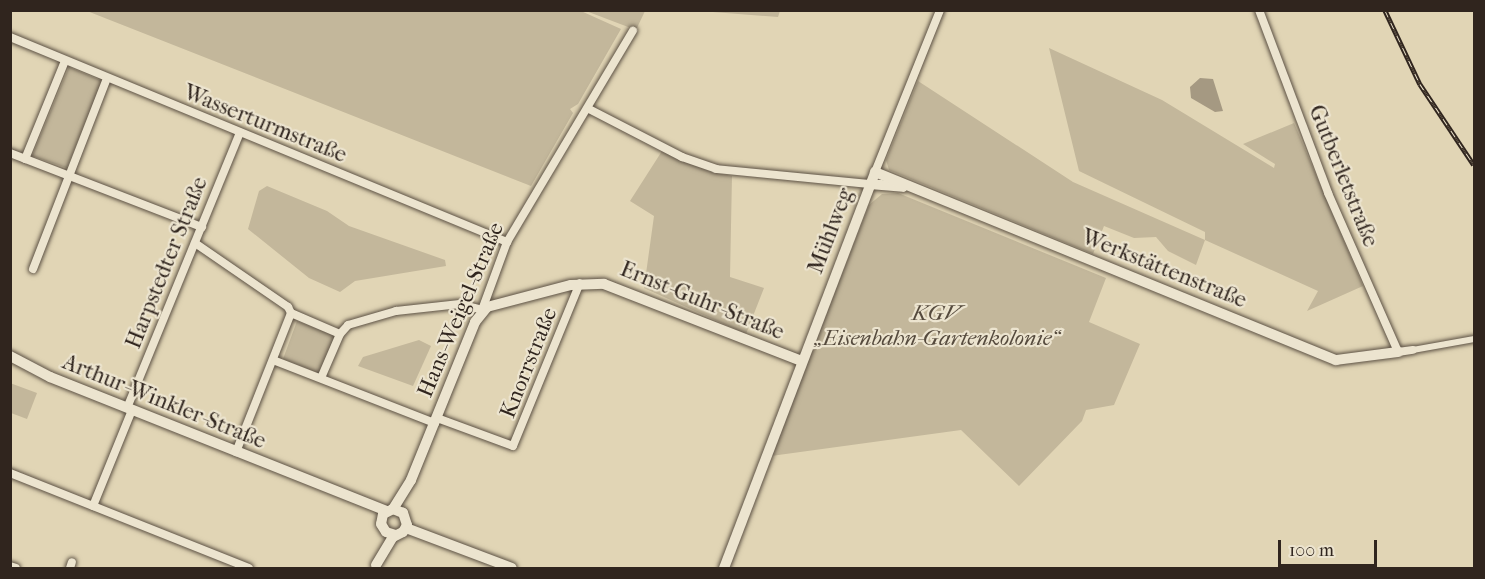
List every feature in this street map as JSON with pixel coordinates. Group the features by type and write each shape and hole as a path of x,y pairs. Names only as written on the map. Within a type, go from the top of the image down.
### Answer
{"street":[{"name":"Mühlweg","path":"724,568 870,184 940,10"},
{"name":"Gutberletstraße","path":"1259,10 1328,193 1398,352"},
{"name":"Hans-Weigel-Straße","path":"375,567 386,517 408,486 483,310 507,242 589,109 633,31"},
{"name":"Wasserturmstraße","path":"10,37 507,242"},
{"path":"25,159 65,61"},
{"path":"33,269 107,78"},
{"name":"Werkstättenstraße","path":"589,109 707,166 919,191"},
{"name":"Harpstedter Straße","path":"93,506 240,133"},
{"path":"10,153 202,227"},
{"name":"Werkstättenstraße","path":"875,172 1336,360 1398,352"},
{"path":"195,243 288,306 291,313 339,334"},
{"name":"Ernst-Guhr-Straße","path":"483,310 580,283 604,284 802,361"},
{"name":"Knorrstraße","path":"436,420 513,446 580,283"},
{"path":"321,378 339,334 348,324 396,311 460,304 483,310"},
{"path":"236,452 291,313"},
{"path":"1398,352 1474,339"},
{"name":"Arthur-Winkler-Straße","path":"10,356 50,376 236,452 386,517"},
{"path":"273,360 436,420"},
{"path":"10,473 249,568"},
{"name":"Hans-Weigel-Straße","path":"406,528 408,486"},
{"path":"405,514 386,517 396,535 406,528 512,568"},
{"name":"Hans-Weigel-Straße","path":"375,567 396,535"},
{"path":"10,566 16,568"}],"green space":[{"path":"87,11 581,11 621,29 578,104 570,109 573,113 531,186"},
{"path":"586,11 645,11 636,30"},
{"path":"700,11 780,11 778,17"},
{"path":"1049,48 1162,100 1274,168 1275,164 1243,144 1294,123 1363,286 1307,311 1318,291 1205,240 1205,232 1079,171"},
{"path":"69,67 102,81 67,168 32,156"},
{"path":"918,81 1073,182 1205,240 1196,265 1168,251 1156,237 1134,238 1104,226 1093,254 889,170 886,160"},
{"path":"662,151 711,172 732,176 730,277 764,288 746,334 644,288 654,216 630,201"},
{"path":"267,186 327,211 349,226 445,260 446,266 355,281 340,292 309,278 248,229 259,191"},
{"name":"KGV „Eisenbahn-Gartenkolonie“","path":"898,193 1106,278 1089,322 1140,344 1114,405 1086,410 1082,421 1019,486 961,430 771,456 869,205 882,194"},
{"path":"297,321 336,336 321,374 283,359"},
{"path":"419,340 431,346 413,386 358,366 363,357"},
{"path":"10,383 37,393 27,419 11,413"}],"shaded area":[{"path":"1200,78 1213,79 1223,111 1215,112 1191,98 1190,87"}],"railway":[{"path":"1385,10 1420,84 1474,165"}]}
